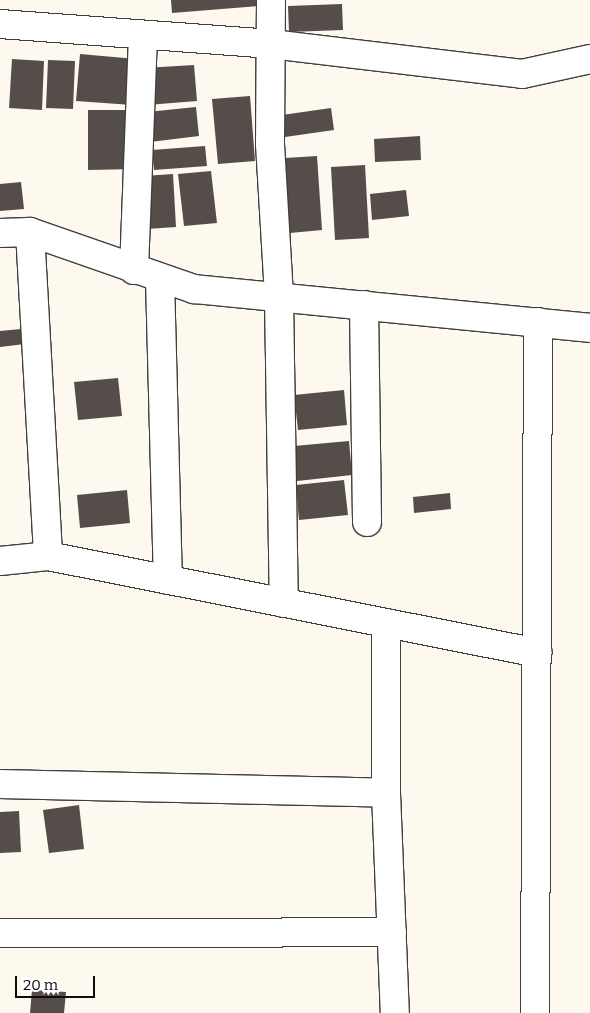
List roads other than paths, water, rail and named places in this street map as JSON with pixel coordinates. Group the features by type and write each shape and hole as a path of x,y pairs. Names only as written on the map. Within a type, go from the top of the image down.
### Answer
{"street":[{"path":"271,0 270,144 279,297 284,603"},
{"path":"0,24 271,44 522,74 590,59"},
{"path":"134,270 143,35"},
{"path":"0,232 30,232 134,270 194,289 590,328"},
{"path":"30,232 48,556"},
{"path":"160,279 168,580"},
{"path":"364,305 368,522"},
{"path":"535,1013 538,322"},
{"path":"0,561 48,556 537,654"},
{"path":"386,623 386,792 395,1013"},
{"path":"0,784 386,792"},
{"path":"0,933 392,932"}]}
